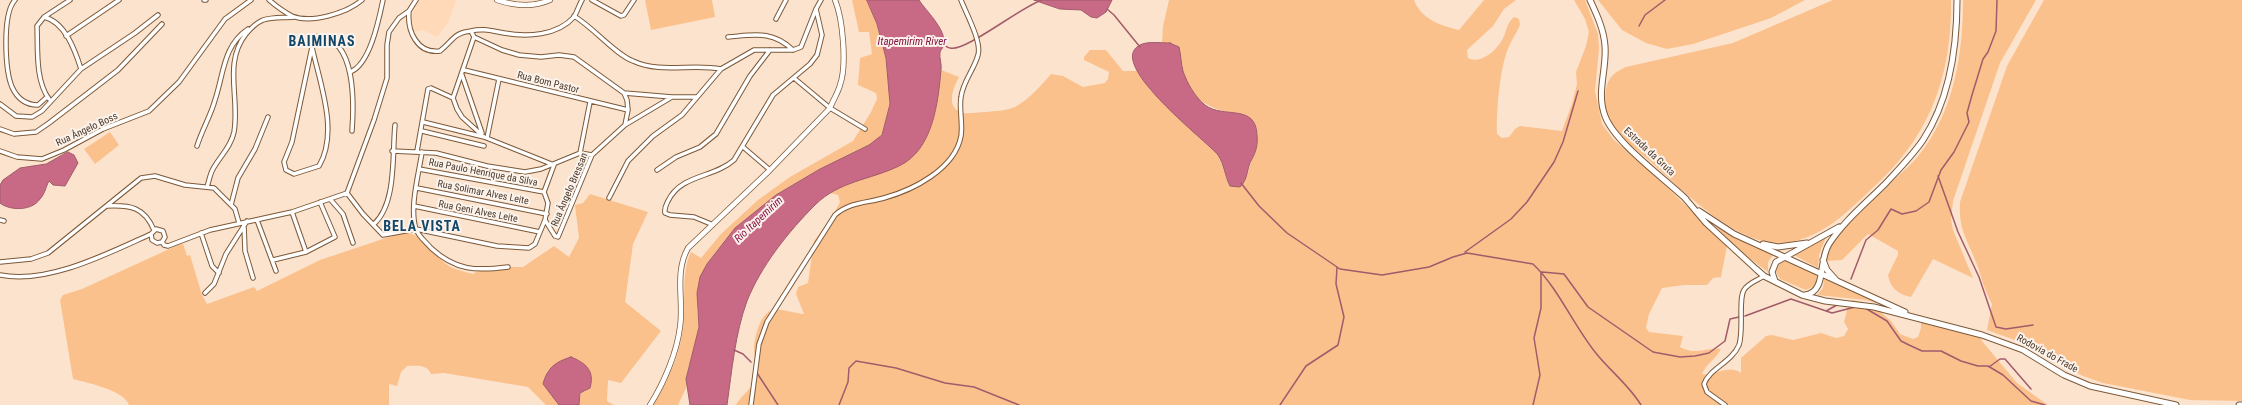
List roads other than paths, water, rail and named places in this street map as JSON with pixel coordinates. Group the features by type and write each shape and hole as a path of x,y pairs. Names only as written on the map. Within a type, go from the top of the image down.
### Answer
{"main road":[{"name":"Estrada da Gruta","path":"1590,0 1601,25 1605,48 1600,92 1605,117 1612,129 1627,145 1684,197"},
{"path":"1802,295 1816,290 1822,259 1828,245 1847,222 1910,156 1923,140 1942,101 1951,64 1956,35 1957,0"},
{"path":"1684,197 1703,215 1751,241 1778,247 1816,241"},
{"name":"Rodovia do Frade","path":"1684,197 1706,223 1764,276 1802,295 1825,301 1874,306 1933,321 2013,345 2064,375 2090,386 2176,405"},
{"path":"1776,282 1772,275 1773,266 1784,257 1816,241 1847,222"},
{"name":"Rodovia do Frade","path":"1751,241 1820,275 1891,306 1933,321"},
{"path":"1822,259 1827,270 1840,283"}],"street":[{"path":"15,0 9,10 6,30 7,61 12,87 20,98 29,104 38,105 47,97"},
{"path":"50,101 43,89 37,26 44,17 70,0"},
{"path":"66,36 118,0"},
{"name":"Rua Ângelo Boss","path":"0,151 17,157 42,159 64,150 111,126 149,112 179,82 226,19 252,0"},
{"path":"269,0 294,17"},
{"path":"196,146 215,100 223,63 231,46 241,34 263,20 294,17 313,18 338,14 362,0"},
{"path":"350,72 356,70 366,55 374,36 383,0"},
{"path":"347,193 374,120 387,78 387,45 389,32 399,18 409,11 416,0"},
{"path":"497,0 521,6 536,5 550,0"},
{"path":"409,11 411,33 420,46 428,50 440,51 455,35 460,32 486,29 523,36 538,35 551,31 574,16 582,0"},
{"path":"592,0 621,16 624,15 634,0"},
{"path":"776,19 786,0"},
{"path":"609,198 628,160 653,136 682,115 721,69 750,52 792,50 803,45 816,9 821,0"},
{"path":"650,405 663,379 678,338 681,315 679,279 684,255 692,242 770,170 830,108 840,85 843,68 839,19 835,0"},
{"path":"751,405 759,344 766,322 835,215 847,207 884,198 920,184 936,173 953,153 961,135 960,107 963,86 977,58 979,47 961,0"},
{"path":"712,224 694,217 670,216 665,213 664,208 677,188 688,181 727,166 743,147 773,95 810,64 820,47 822,35 816,9"},
{"path":"0,104 16,116 32,117 42,111 81,69 135,33 158,15"},
{"path":"574,16 597,32 631,61 656,67 708,67 721,69"},
{"path":"44,17 52,19 57,23 66,36 81,69"},
{"path":"0,129 14,134 36,132 118,70 162,24"},
{"path":"207,186 213,170 230,144 236,112 232,72 235,56 242,40 253,26"},
{"path":"471,31 474,37 502,50 519,55 541,57 559,55 574,57 624,93 697,98"},
{"path":"312,47 328,121 329,141 326,155 319,166 294,174 286,170 284,162 292,142 312,47 314,39 318,36 331,39 339,48 350,72 354,104 352,132"},
{"path":"728,37 771,36 783,40 792,50"},
{"path":"453,98 464,70 474,37"},
{"path":"657,170 676,157 700,147 716,134 750,76 770,50"},
{"name":"Rua Bom Pastor","path":"464,70 590,102 628,110"},
{"path":"462,75 484,136"},
{"path":"794,78 830,108 865,129"},
{"path":"484,136 499,79"},
{"path":"417,151 429,88 453,98 462,117 484,136"},
{"path":"624,93 628,110 625,125"},
{"name":"Rua Ângelo Bressan","path":"545,220 555,236 559,235 592,155 625,125 672,97"},
{"path":"580,154 590,102"},
{"path":"231,206 238,178 255,149 268,117"},
{"path":"423,122 484,136 554,165"},
{"path":"374,224 383,212 391,186 392,151 395,125"},
{"path":"422,131 484,146"},
{"path":"743,147 770,170"},
{"path":"392,151 417,151 446,155 486,166 525,172 554,165 580,154 592,155"},
{"path":"422,152 414,206 416,229 423,240 436,252 461,267 491,269 508,267"},
{"path":"347,193 363,214 385,236 416,229 497,246 525,249 535,244 545,220 548,203 544,192 554,165"},
{"name":"Rua Paulo Henrique da Silva","path":"419,168 544,192"},
{"path":"0,262 31,259 48,253 141,178 155,176 185,185 207,186 214,188 235,209 238,223"},
{"name":"Rua Solimar Alves Leite","path":"417,188 547,214"},
{"path":"151,234 154,242 162,242 164,245 168,246 201,233 238,223 292,212 347,193"},
{"path":"330,199 343,214 353,243"},
{"path":"273,260 306,252 335,237 320,202"},
{"path":"107,206 136,208 149,219 154,230"},
{"name":"Rua Geni Alves Leite","path":"414,206 540,232"},
{"path":"292,212 306,252"},
{"path":"258,220 276,270"},
{"path":"205,293 214,284 226,254 247,221"},
{"path":"244,226 244,251 253,278"},
{"path":"0,275 12,278 58,271 97,258 151,234 154,230 159,229 163,231 165,237 162,242"},
{"path":"201,233 212,266 219,273"},
{"path":"1725,405 1707,392 1704,384 1707,377 1722,366 1738,347 1741,329 1743,292 1748,286 1764,276"}],"water":[{"name":"Itapemirim River","path":"867,0 919,0 939,26 944,38 944,46 940,52 941,68 938,97 932,124 919,149 910,159 888,171 844,186 834,191 815,205 795,226 768,262 747,301 732,365 727,405 690,405 686,379 699,327 697,293 700,277 707,264 735,228 776,195 820,169 869,145 882,135 890,104 886,58 877,24"},
{"path":"1034,0 1112,0 1106,12 1097,18 1091,17 1081,10 1060,9"},
{"path":"1150,43 1170,43 1179,47 1182,68 1185,76 1192,90 1201,102 1212,109 1245,115 1251,119 1255,125 1257,138 1255,154 1250,163 1245,180 1240,187 1230,186 1222,162 1218,155 1162,102 1146,84 1136,68 1133,54 1140,45"},
{"path":"68,152 74,155 78,163 65,186 53,185 49,181 42,197 32,206 26,208 9,207 0,203 0,185 3,180 20,168 46,164"},
{"path":"571,357 581,362 588,368 591,377 590,388 580,393 579,405 559,405 543,384 552,366"}],"waterway":[{"path":"942,45 949,48 957,48 980,37 1021,11 1042,0"},
{"path":"1639,26 1645,15 1665,0"},
{"path":"1851,279 1866,240 1878,230 1891,209 1902,214 1916,211 1929,202 1941,170 1954,152 1969,122 1967,113 1972,95 1983,59 1988,52 1996,31 1997,0"},
{"path":"1107,9 1114,15 1140,47"},
{"path":"1465,252 1511,219 1527,202 1554,162 1563,142 1578,91"},
{"path":"1938,176 1958,232 1979,277 1996,327 2006,329 2033,325"},
{"path":"1241,183 1259,206 1287,233 1340,269 1382,275 1429,267 1467,253 1533,264 1558,295 1579,330 1595,352 1631,391 1641,405"},
{"path":"1280,405 1306,366 1338,345 1344,317 1336,284 1337,267"},
{"path":"1533,405 1540,375 1534,338 1541,308 1541,272"},
{"path":"1542,272 1564,274 1588,307 1653,352 1680,357 1709,353 1725,341 1730,319 1739,317"},
{"path":"1745,316 1791,299 1832,313 1855,307"},
{"path":"1826,311 1837,305"},
{"path":"1865,308 1887,321 1901,341 1922,351 1941,351 1961,361 1978,366 1988,366 2003,375 2031,401 2045,405"},
{"path":"734,350 743,354 751,362"},
{"path":"1989,367 2000,359 2005,359 2031,389"},
{"path":"839,405 848,382 849,368 856,361 896,368 945,383 974,387 1019,405"},
{"path":"757,373 778,405"}],"district":[{"name":"BAIMINAS","path":"322,42"},
{"name":"BELA VISTA","path":"422,227"}],"water label":[{"name":"Rio Itapemirim","path":"759,220"}]}
